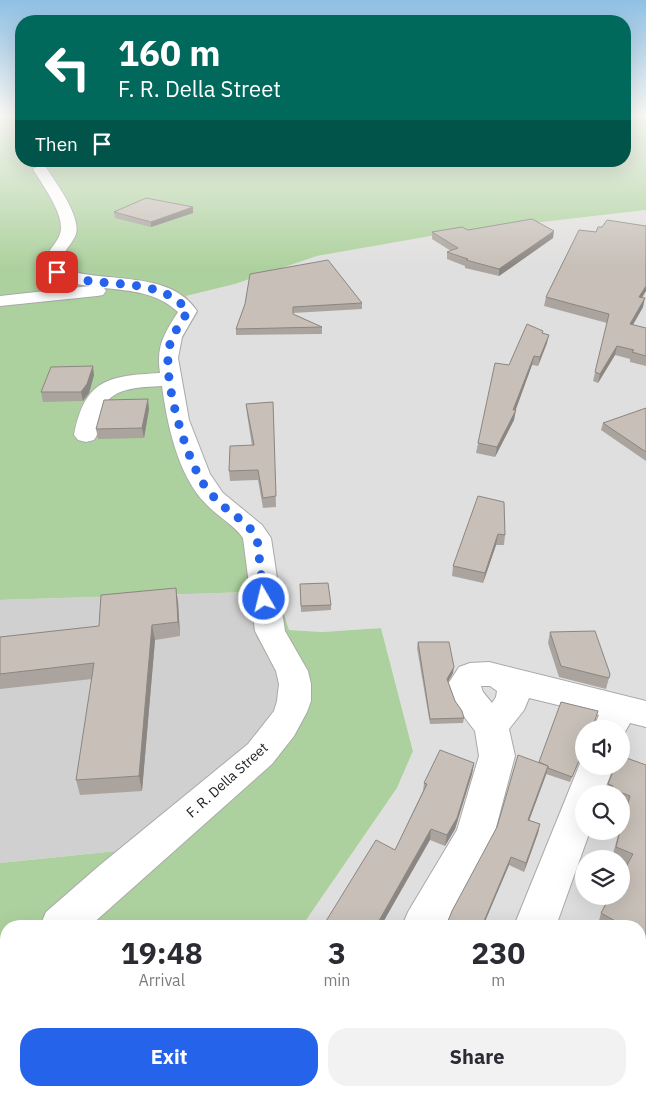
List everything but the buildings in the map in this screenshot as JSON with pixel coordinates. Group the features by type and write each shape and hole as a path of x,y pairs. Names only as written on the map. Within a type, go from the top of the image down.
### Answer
{"street":[{"name":"F. R. Della Street","path":"40,169 61,206 69,225 67,236 55,253 53,260 57,272 84,281 143,286 165,294 180,303 188,311 171,342 168,358 178,420 198,474 214,498 254,531 257,538 270,631 292,671 295,684 294,701 282,728 260,754 114,878 68,920"},
{"path":"2,296 143,286"},
{"path":"86,434 94,402 100,394 112,388 128,384 171,379"},
{"path":"426,920 475,834 497,756 492,727 468,697 464,684 465,680 470,675 482,673 496,674 507,680 625,717"},
{"path":"492,727 512,700 514,688 507,680"},
{"path":"537,920 575,822"}],"shaded area":[{"path":"646,210 646,920 306,920 397,788 413,750 381,628 322,632 289,630 267,561 243,514 219,488 199,455 176,379 179,345 193,321 186,296 235,284 317,256 448,233"},
{"path":"250,592 256,637 276,671 280,694 278,707 267,731 126,850 0,863 0,600"}],"green space":[{"path":"0,165 15,165 15,167 631,167 631,165 646,165 646,210 448,233 317,256 235,284 186,296 198,312 179,345 176,379 199,455 219,488 243,514 267,561 289,630 322,632 381,628 413,751 397,788 306,920 0,920 0,863 126,850 250,748 278,707 280,694 276,671 256,637 249,604 250,592 0,600"}],"route":[{"path":"57,272 84,281 143,286 165,294 185,306 188,311 172,337 168,358 178,420 198,474 214,498 254,531 257,538 264,599"}]}
